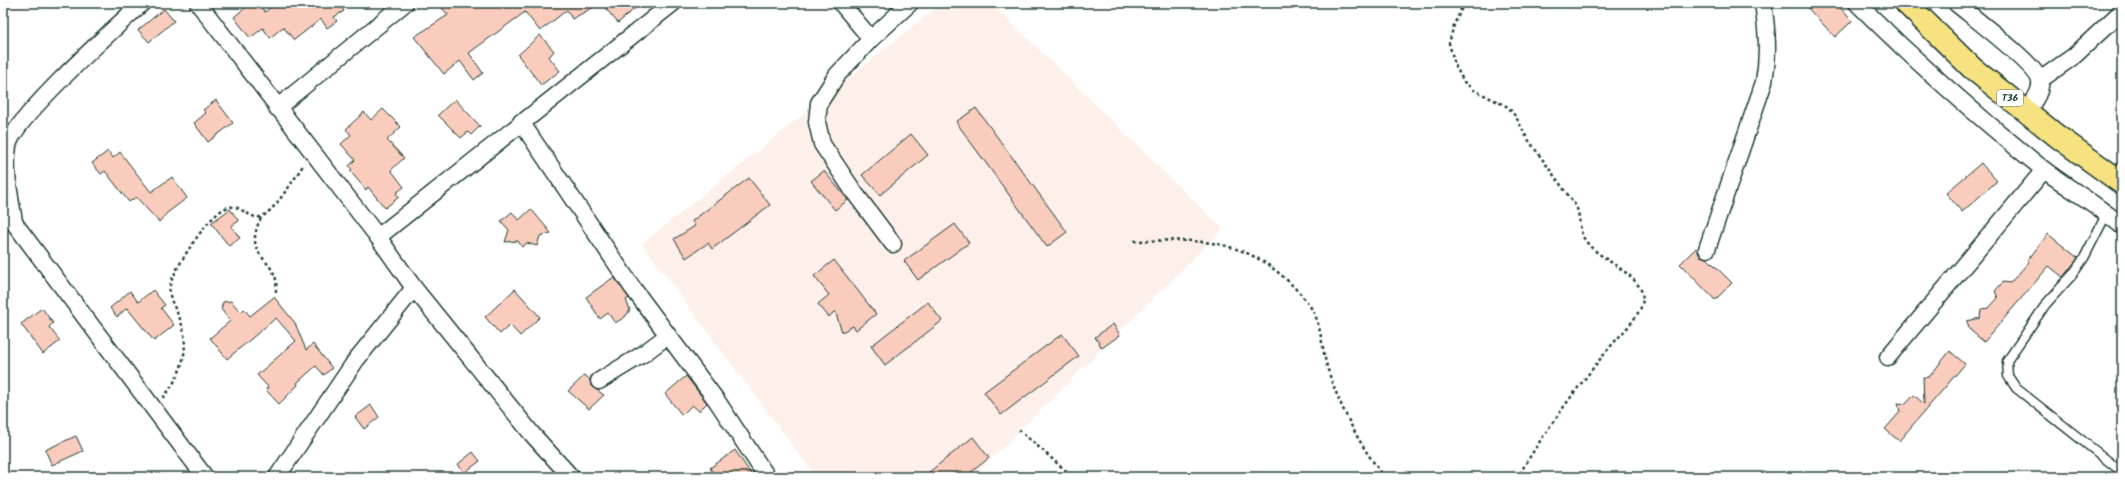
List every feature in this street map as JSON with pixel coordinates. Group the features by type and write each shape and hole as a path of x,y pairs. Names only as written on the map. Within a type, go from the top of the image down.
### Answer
{"highway":[{"name":"T36","path":"1906,3 1972,68 2027,112 2118,178"}],"street":[{"path":"14,223 6,171 8,144 22,122 51,91 142,3"},
{"path":"198,3 277,108 378,236 414,288 532,434 571,477"},
{"path":"277,108 405,3"},
{"path":"378,236 673,3"},
{"path":"842,3 871,38"},
{"path":"893,244 854,192 822,144 817,122 819,103 838,75 871,38 910,3"},
{"path":"1707,249 1764,82 1768,60 1768,40 1762,3"},
{"path":"1857,3 1948,91 2044,170 2107,213 2122,226"},
{"path":"1956,3 2030,66 2040,80 2039,89 2027,112"},
{"path":"2040,80 2074,56 2122,10"},
{"path":"521,122 632,287 667,336 717,401 767,477"},
{"path":"1888,357 2044,170"},
{"path":"3,208 205,477"},
{"path":"277,477 356,360 414,288"},
{"path":"600,381 643,354 667,336"}],"lane":[{"path":"2107,213 2084,258 2073,274 2046,304 2017,344 2007,361 2008,376 2016,388 2122,472"}],"path":[{"path":"1464,3 1454,25 1450,43 1455,66 1464,82 1474,90 1508,107 1516,117 1527,138 1576,206 1579,214 1580,232 1586,241 1634,281 1641,291 1643,301 1639,311 1604,354 1539,441 1518,477"},
{"path":"275,294 277,282 276,277 260,254 253,239 254,230 261,218 278,200 312,152"},
{"path":"154,408 174,385 184,364 185,340 180,320 170,299 171,283 205,226 221,210 230,206 242,209 255,217 261,218"},
{"path":"1134,241 1194,240 1218,244 1244,251 1282,276 1304,296 1317,320 1328,369 1335,390 1361,440 1386,477"},
{"path":"1019,430 1074,477"}],"shaded area":[{"path":"942,3 991,3 1223,229 973,477 816,477 642,244"}],"building":[{"path":"251,3 258,3 265,12 276,3 301,3 305,9 314,3 339,3 344,11 334,17 337,21 327,28 321,19 294,40 283,27 270,38 263,28 250,38 234,17"},
{"path":"438,3 601,3 572,19 567,10 540,31 525,12 469,53 483,73 474,80 460,61 444,74 414,37 448,15"},
{"path":"601,3 641,3 618,23"},
{"path":"1803,3 1836,3 1852,21 1835,37"},
{"path":"164,9 174,21 149,42 138,30"},
{"path":"540,35 554,51 549,57 560,71 541,85 518,55"},
{"path":"455,99 480,126 471,135 468,132 461,138 438,115"},
{"path":"216,100 233,123 208,142 194,123 206,113 203,110"},
{"path":"976,108 1067,232 1047,247 956,122"},
{"path":"383,109 401,127 387,140 404,158 391,170 404,187 396,193 399,197 385,208 368,187 366,190 350,171 352,170 349,166 355,160 341,144 351,135 346,129 364,112 371,120"},
{"path":"911,134 928,155 880,195 862,175"},
{"path":"108,151 113,158 120,152 151,192 172,177 187,198 167,213 159,222 136,197 129,202 105,171 101,174 92,163"},
{"path":"1981,163 1997,181 1962,212 1946,193"},
{"path":"824,171 848,200 835,210 811,181"},
{"path":"749,178 770,205 712,249 708,243 686,258 674,239 695,226 692,221"},
{"path":"230,209 239,221 231,226 240,238 229,246 211,223"},
{"path":"531,209 551,233 540,236 537,246 527,243 522,247 518,241 505,242 509,230 501,221 512,212 519,220"},
{"path":"955,224 969,243 918,280 904,261"},
{"path":"2048,234 2078,258 2063,277 2049,266 1984,342 1969,329 1967,321 1980,318 1981,309 1989,308 1998,298 1995,291 2003,282 2010,283 2029,262 2027,261"},
{"path":"1696,248 1700,256 1707,258 1732,283 1715,300 1680,264"},
{"path":"834,260 876,314 856,330 853,326 842,332 835,311 829,317 818,304 829,295 814,276"},
{"path":"614,277 629,298 626,300 630,310 625,317 615,323 608,313 600,319 586,297"},
{"path":"515,289 540,317 520,336 510,325 500,334 485,317"},
{"path":"153,290 165,305 161,308 174,325 154,341 127,308 117,317 110,308 130,291 138,302"},
{"path":"274,297 295,323 306,350 313,344 332,368 324,375 316,366 297,383 298,385 279,404 266,390 268,387 257,375 296,341 276,318 227,359 210,338 230,321 221,309 223,302 231,301 241,312 244,309 250,316"},
{"path":"928,302 942,321 885,365 871,346"},
{"path":"42,308 53,323 49,327 60,341 43,354 21,324"},
{"path":"1113,324 1120,335 1102,348 1095,337"},
{"path":"1062,334 1079,356 1001,415 984,392"},
{"path":"1950,351 1965,364 1899,441 1885,429 1900,412 1898,403 1906,404 1914,395 1924,404 1923,377 1929,377"},
{"path":"585,375 590,380 591,386 604,395 589,409 568,391"},
{"path":"686,376 707,403 699,411 692,405 682,415 665,394"},
{"path":"371,405 379,417 364,429 355,417"},
{"path":"76,436 83,451 52,465 45,450"},
{"path":"973,437 989,458 965,477 923,477"},
{"path":"735,450 753,477 716,477 710,468"},
{"path":"473,452 480,461 464,473 458,464"}]}
